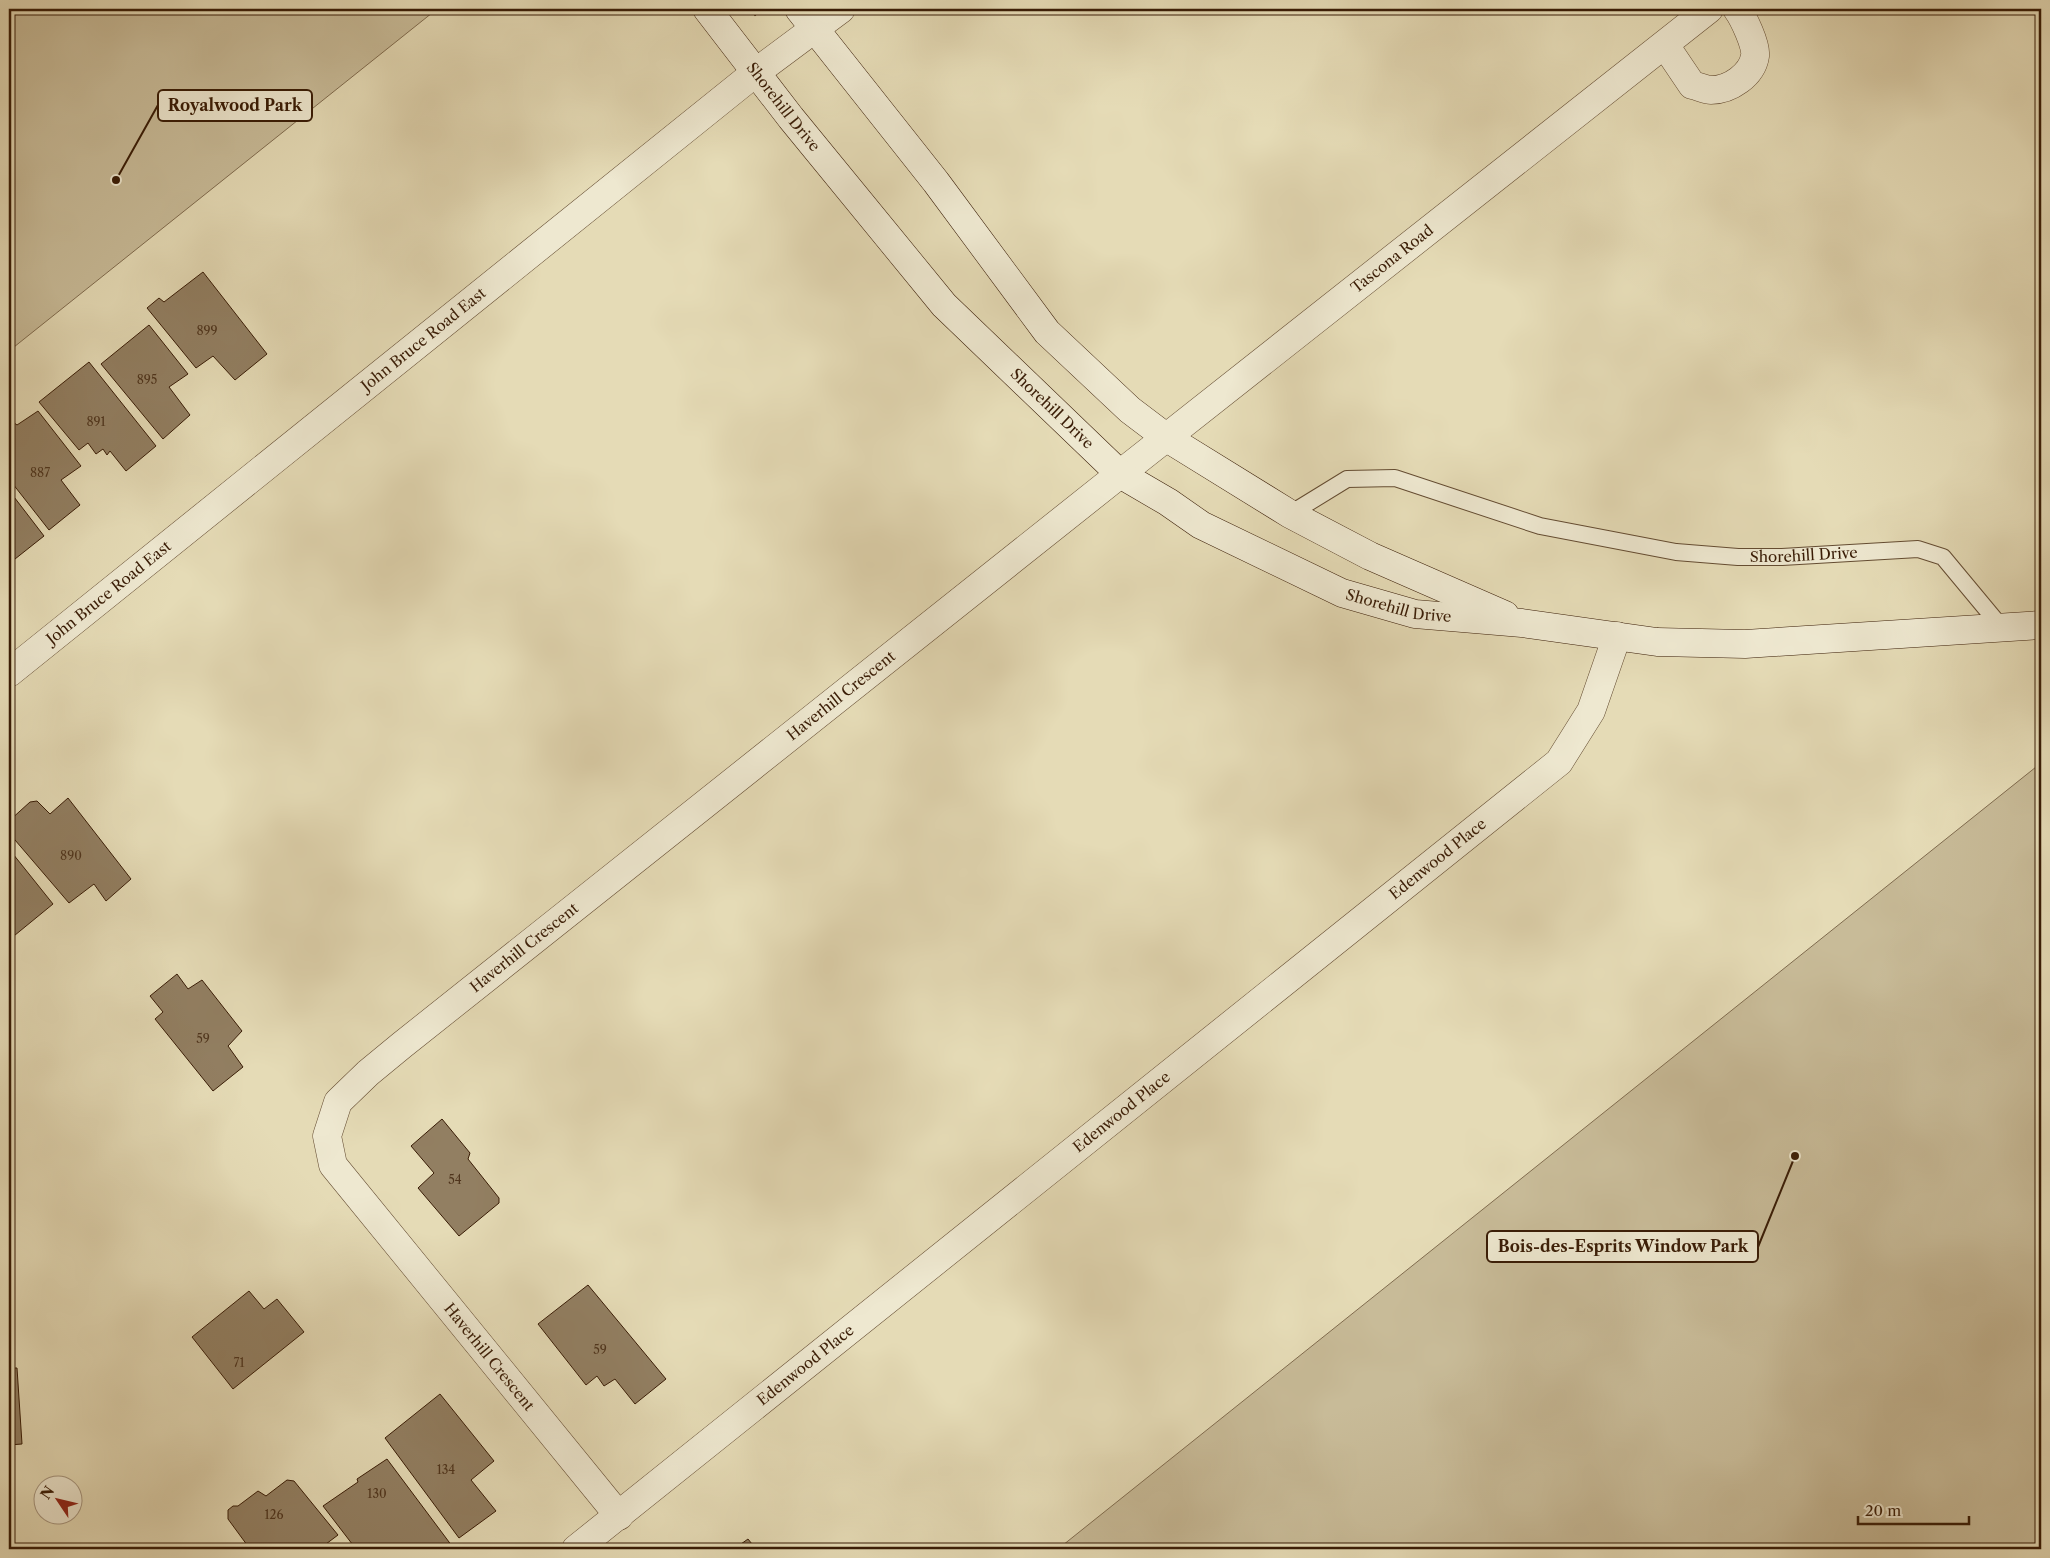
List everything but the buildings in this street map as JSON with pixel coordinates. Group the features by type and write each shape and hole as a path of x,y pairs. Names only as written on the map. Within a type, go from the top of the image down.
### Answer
{"street":[{"name":"Shorehill Drive","path":"707,9 755,73 944,305 1120,474 1168,502 1201,525 1342,593 1415,614 1522,623 1657,642 1745,644 2041,625"},
{"name":"John Bruce Road East","path":"9,674 755,73 806,19 840,9"},
{"name":"Tascona Road","path":"1120,474 1710,9"},
{"path":"1665,45 1692,85 1712,90 1734,84 1749,71 1756,55 1754,44 1736,9"},
{"name":"Shorehill Drive","path":"806,19 936,182 1047,332 1130,410 1167,438 1290,514 1370,556 1522,623"},
{"name":"Haverhill Crescent","path":"619,1516 333,1166 327,1136 338,1102 388,1056 1120,474"},
{"name":"Edenwood Place","path":"576,1549 1559,762 1591,711 1617,636"}],"lane":[{"name":"Shorehill Drive","path":"1290,514 1347,479 1395,478 1540,526 1676,552 1738,557 1782,557 1918,548 1943,557 2002,628"}],"shaded area":[{"path":"9,9 437,9 9,351"},
{"path":"2041,763 2041,1549 1058,1549"}],"place":[{"name":"Royalwood Park","path":"116,180"},
{"name":"Bois-des-Esprits Window Park","path":"1795,1156"}]}
